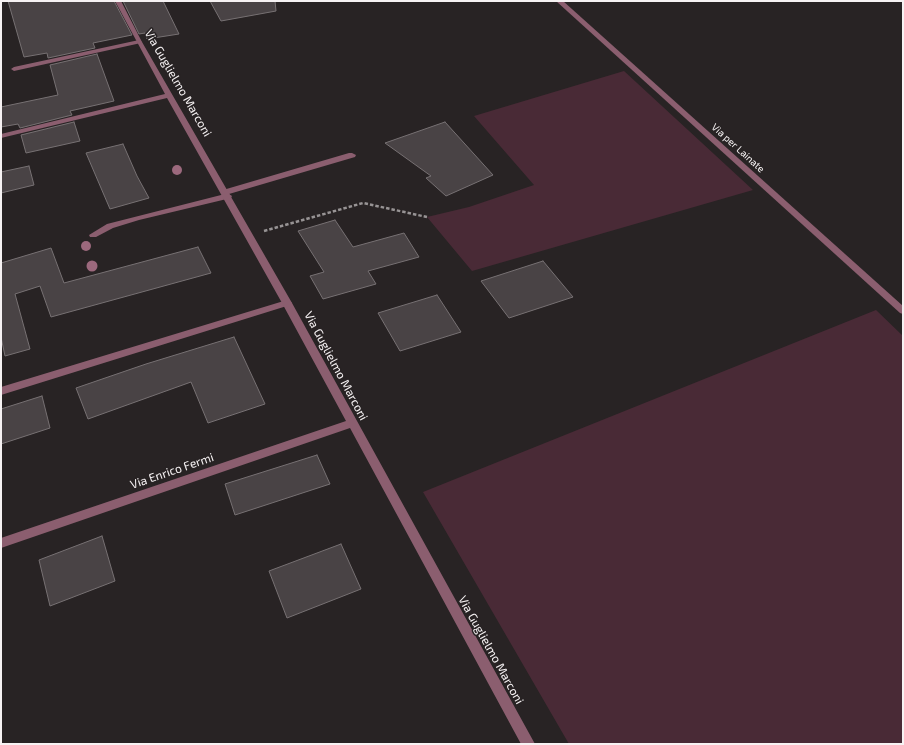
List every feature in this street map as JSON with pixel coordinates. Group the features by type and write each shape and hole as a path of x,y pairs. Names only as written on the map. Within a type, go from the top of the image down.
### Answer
{"street":[{"name":"Via Guglielmo Marconi","path":"118,1 139,42 250,235 528,744"},
{"name":"Via per Lainate","path":"559,1 903,310"},
{"path":"14,69 139,42"},
{"path":"1,136 169,94"},
{"path":"93,235 110,226 227,194 352,155"},
{"path":"1,391 287,303"},
{"name":"Via Enrico Fermi","path":"1,543 352,423"}],"path":[{"path":"250,235 362,203 427,217"}],"shaded area":[{"path":"624,71 753,190 472,271 427,217 469,207 534,185 474,116"},
{"path":"876,310 903,336 903,744 569,744 423,492"}],"building":[{"path":"8,1 114,1 132,35 93,43 95,48 48,58 47,53 24,57"},
{"path":"123,1 163,1 179,34 147,39 145,33 139,34"},
{"path":"210,1 275,1 276,11 221,21"},
{"path":"97,54 114,101 70,111 72,115 20,128 18,124 1,127 1,107 58,95 50,65"},
{"path":"74,122 80,141 26,153 21,135"},
{"path":"445,122 493,175 446,196 426,178 431,176 385,143"},
{"path":"123,144 137,176 149,198 110,209 86,153"},
{"path":"29,166 34,185 1,193 1,172"},
{"path":"335,220 353,247 404,233 419,257 368,271 376,284 323,299 310,276 324,272 298,231"},
{"path":"198,247 211,273 51,317 40,286 15,294 30,349 5,356 1,337 1,263 51,248 64,283"},
{"path":"543,261 573,297 509,318 481,281"},
{"path":"437,295 461,332 400,351 378,313"},
{"path":"234,337 265,404 208,423 191,382 88,419 76,388 146,364"},
{"path":"42,396 50,428 1,444 1,409"},
{"path":"317,455 330,484 235,515 225,484"},
{"path":"102,536 115,581 50,606 39,560"},
{"path":"341,544 361,589 287,618 269,571"}]}
